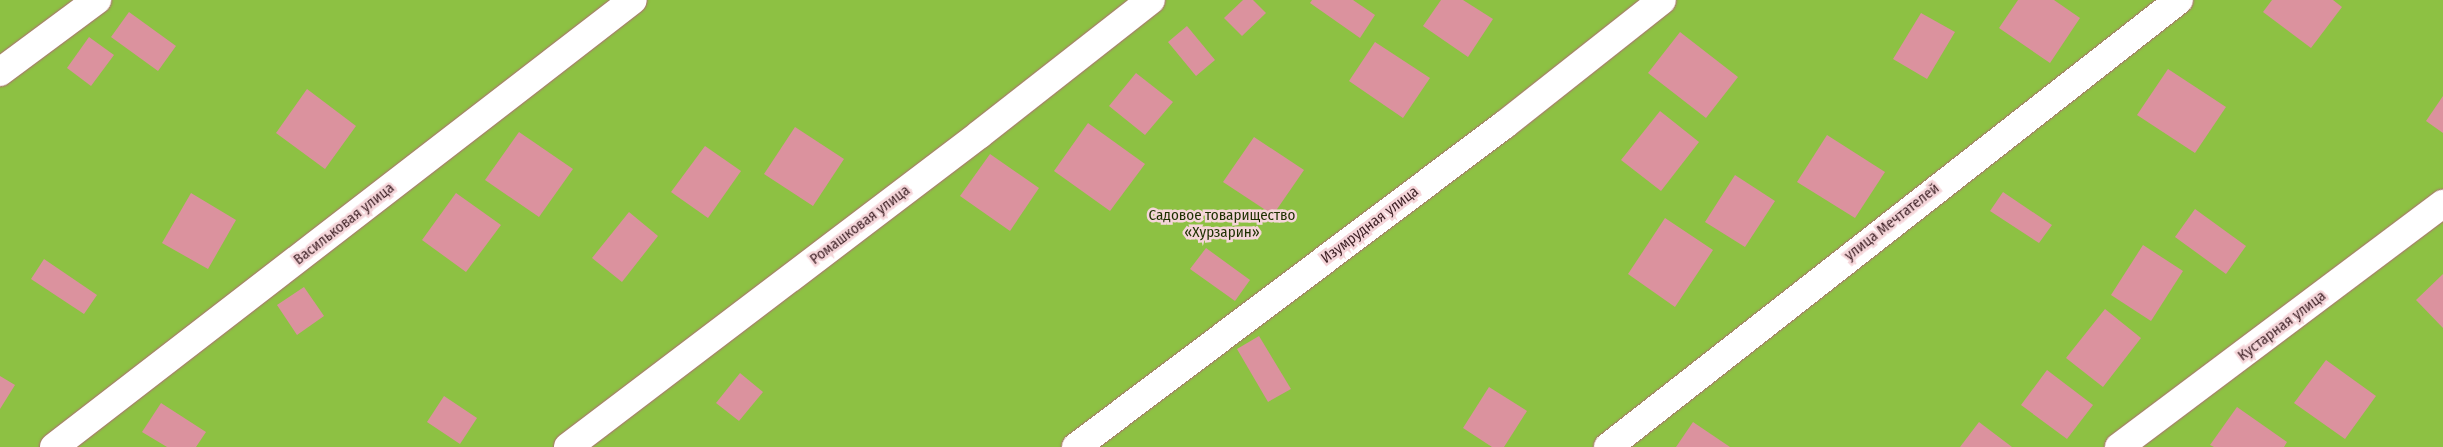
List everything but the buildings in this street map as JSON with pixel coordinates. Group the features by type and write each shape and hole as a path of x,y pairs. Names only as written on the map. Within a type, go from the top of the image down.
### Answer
{"street":[{"path":"0,72 97,0"},
{"name":"Васильковая улица","path":"54,447 633,0"},
{"name":"Ромашковая улица","path":"568,447 980,134 1151,0"},
{"name":"Изумрудная улица","path":"1076,447 1504,125 1662,0"},
{"name":"улица Мечтателей","path":"1608,447 2179,0"},
{"name":"Кустарная улица","path":"2119,447 2443,204"}],"green space":[{"name":"Садовое товарищество «Хурзарин»","path":"0,0 2443,0 2443,447 0,447"}]}
